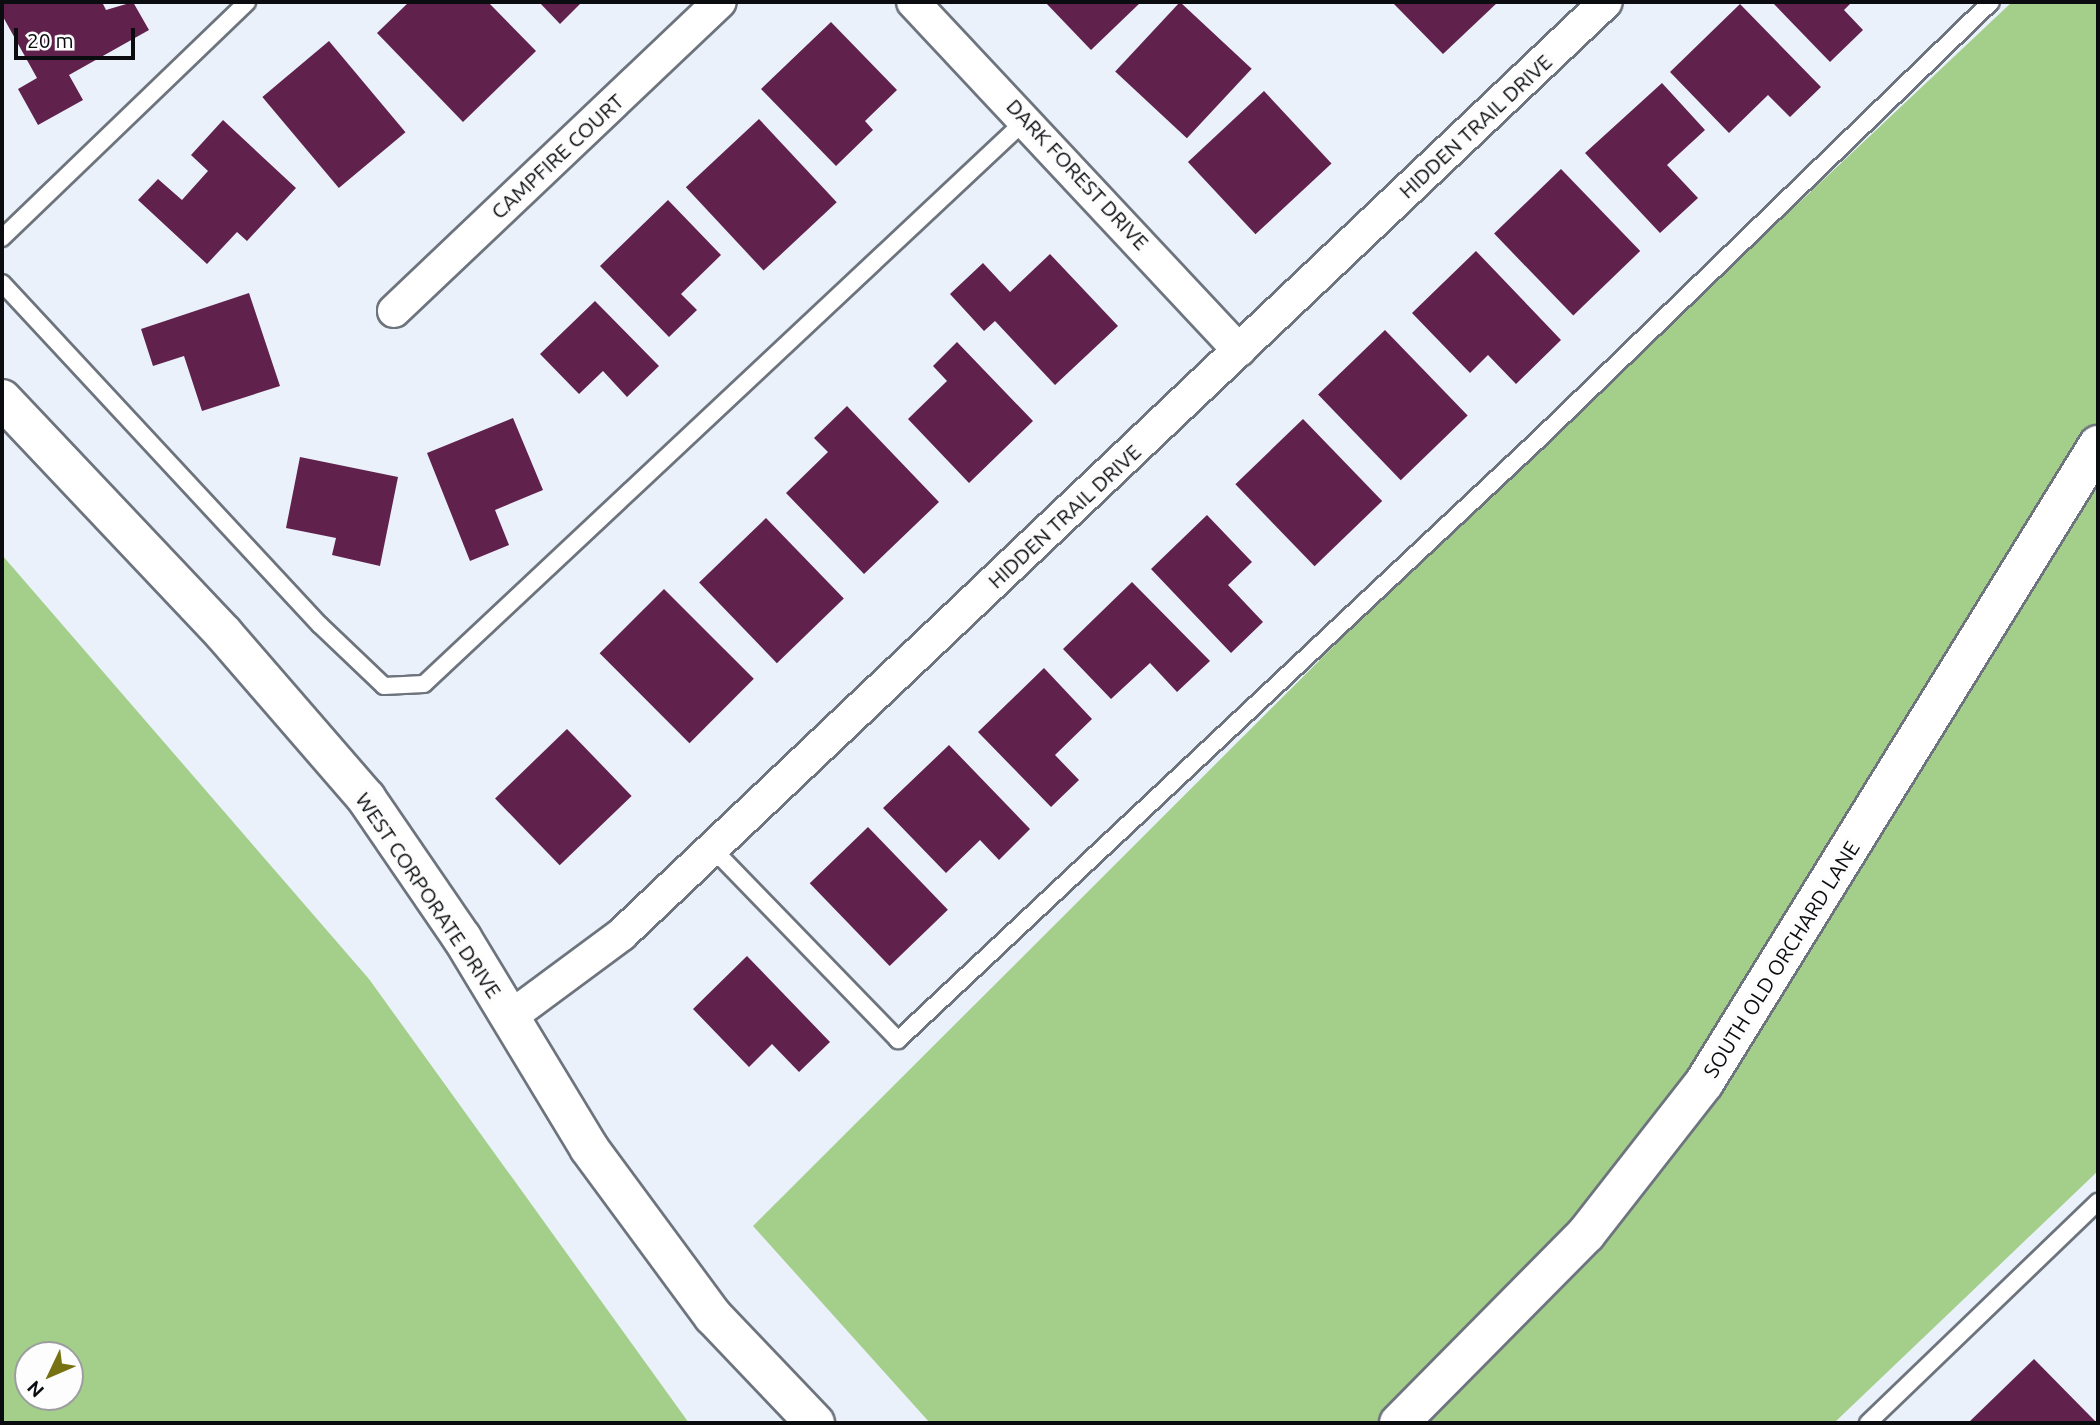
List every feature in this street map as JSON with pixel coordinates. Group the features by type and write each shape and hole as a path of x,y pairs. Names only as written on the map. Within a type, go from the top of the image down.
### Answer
{"street":[{"name":"CAMPFIRE COURT","path":"394,311 720,2"},
{"name":"DARK FOREST DRIVE","path":"913,2 1027,118 1239,350"},
{"name":"HIDDEN TRAIL DRIVE","path":"510,1017 622,934 1606,2"},
{"name":"WEST CORPORATE DRIVE","path":"2,399 224,634 366,798 510,1017 589,1148 713,1316 815,1422"},
{"name":"SOUTH OLD ORCHARD LANE","path":"1399,1423 1586,1234 1704,1083 2098,445"}],"lane":[{"path":"2,238 247,2"},
{"path":"713,849 898,1040 1542,436 1992,2"},
{"path":"2,283 329,634 384,686 424,684 1027,118"},
{"path":"1868,1423 2098,1202"}],"green space":[{"path":"2012,2 2098,2 2098,1171 1834,1423 930,1423 753,1226 1424,556"},
{"path":"2,555 369,979 689,1423 2,1423"}],"building":[{"path":"2,2 102,2 106,10 133,2 149,30 69,75 83,100 38,125 18,89 37,78 2,15"},
{"path":"409,2 488,2 536,51 463,122 377,33"},
{"path":"539,2 582,2 560,24"},
{"path":"1045,2 1141,2 1091,50"},
{"path":"1180,2 1252,69 1187,138 1115,71"},
{"path":"1392,2 1498,2 1443,54"},
{"path":"1772,2 1852,2 1844,10 1863,30 1830,62"},
{"path":"1740,4 1821,87 1790,117 1768,95 1729,133 1670,72"},
{"path":"831,22 897,90 865,121 873,130 836,166 761,89"},
{"path":"329,41 405,132 339,188 262,97"},
{"path":"1662,83 1705,130 1667,165 1698,198 1660,233 1585,153"},
{"path":"1264,91 1332,163 1255,234 1188,162"},
{"path":"759,119 837,202 764,271 686,187"},
{"path":"223,120 296,188 247,241 237,232 207,264 138,200 158,179 182,200 208,171 191,155"},
{"path":"1561,169 1640,251 1573,316 1494,234"},
{"path":"668,200 721,255 681,294 697,310 669,337 600,266"},
{"path":"1476,251 1561,340 1516,384 1488,355 1470,373 1412,313"},
{"path":"1050,254 1118,326 1055,385 995,321 984,331 950,294 983,263 1010,292"},
{"path":"249,293 280,386 202,411 184,356 153,366 141,329"},
{"path":"595,301 659,366 627,397 603,371 579,394 540,354"},
{"path":"1385,330 1468,416 1401,480 1318,395"},
{"path":"957,342 1033,421 969,483 908,419 947,381 933,366"},
{"path":"847,406 939,502 864,574 786,493 828,452 814,438"},
{"path":"513,418 543,490 495,510 509,545 470,561 427,453"},
{"path":"1303,419 1382,501 1315,566 1235,484"},
{"path":"300,457 398,477 380,566 332,555 336,538 286,528"},
{"path":"1207,515 1252,562 1228,585 1263,622 1231,653 1151,569"},
{"path":"766,518 844,599 777,663 699,583"},
{"path":"1132,582 1210,661 1177,692 1150,663 1111,699 1063,649"},
{"path":"664,589 754,679 689,743 600,653"},
{"path":"1044,668 1092,719 1055,755 1079,780 1051,807 978,732"},
{"path":"567,729 632,796 560,865 495,798"},
{"path":"949,745 1030,829 999,860 980,840 946,873 883,808"},
{"path":"868,827 948,910 890,966 810,883"},
{"path":"747,956 830,1042 799,1072 772,1044 749,1067 693,1009"},
{"path":"2034,1359 2097,1423 1968,1423"}]}
